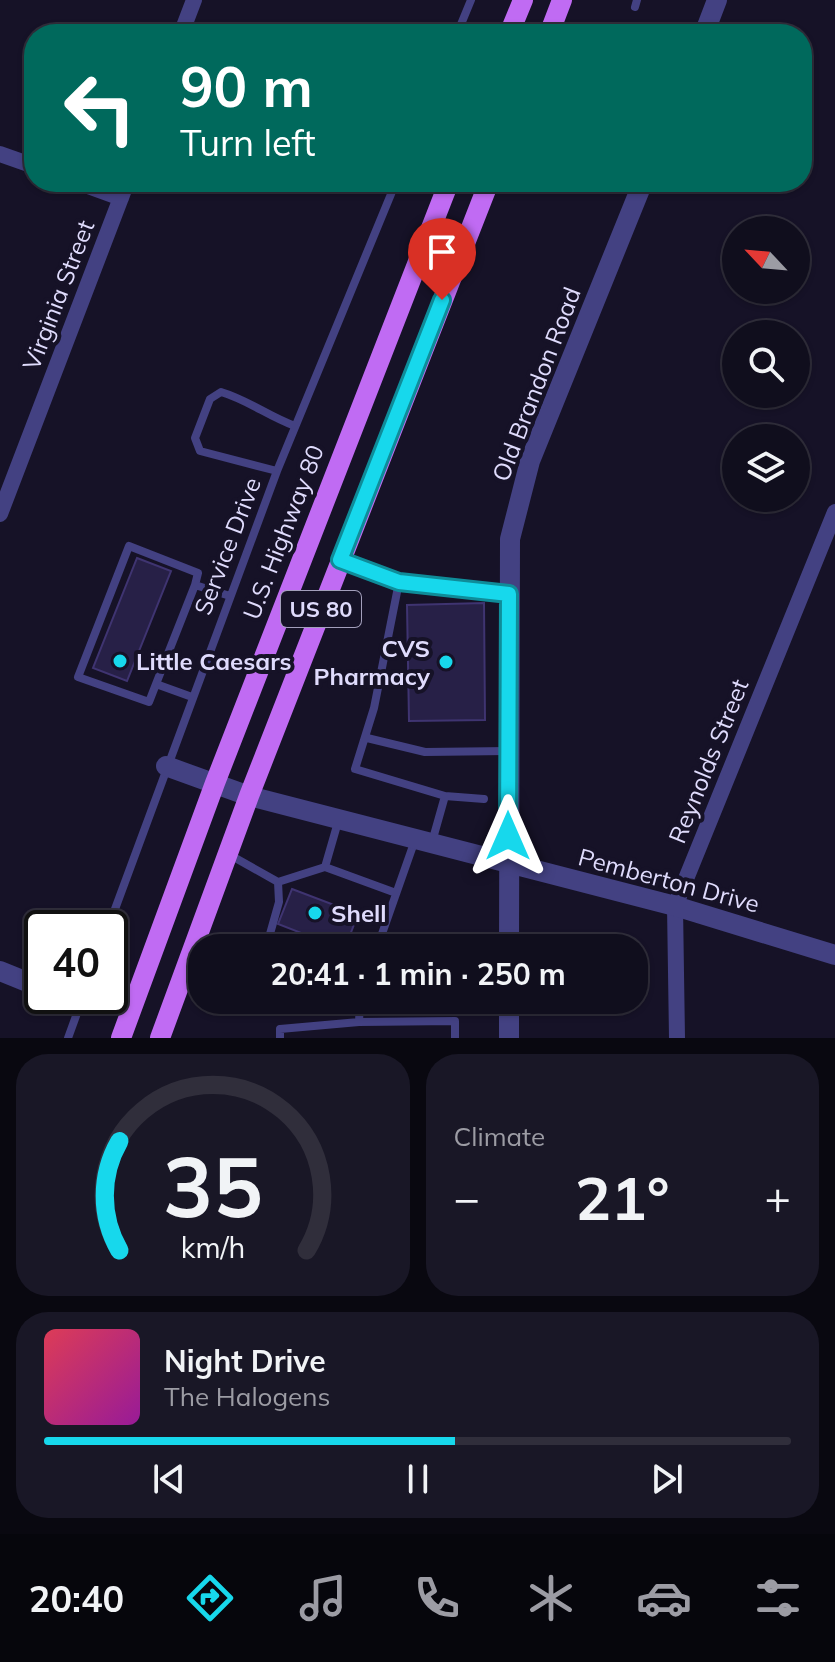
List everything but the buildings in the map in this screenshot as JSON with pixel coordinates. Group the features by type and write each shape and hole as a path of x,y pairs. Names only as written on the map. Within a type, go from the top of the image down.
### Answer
{"main road":[{"path":"513,24 523,0"},
{"path":"553,24 562,0"},
{"name":"U.S. Highway 80","path":"121,1038 215,783 445,192"},
{"name":"US 80","path":"203,934 249,796 485,192"},
{"name":"US 80","path":"160,1038 188,974"}],"street":[{"path":"185,24 194,0"},
{"path":"708,24 717,0"},
{"path":"0,154 24,162"},
{"name":"Virginia Street","path":"0,514 123,192"},
{"name":"Old Brandon Road","path":"509,934 510,539 530,461 639,192"},
{"name":"Reynolds Street","path":"677,1038 675,906 835,512"},
{"name":"Pemberton Drive","path":"166,766 249,796 675,906 835,955"},
{"path":"0,971 24,981"},
{"path":"509,1014 509,1038"}],"lane":[{"path":"461,24 471,0"},
{"name":"Service Drive","path":"114,910 277,471 392,192"},
{"path":"277,471 200,451 195,438 210,399 221,392 235,396 249,401 266,416 295,426"},
{"path":"129,546 198,573 195,585 149,702 78,677 129,546"},
{"path":"340,560 399,582 509,594"},
{"path":"399,582 367,738 355,769 445,796 484,799"},
{"path":"195,585 230,596"},
{"path":"156,684 192,697"},
{"path":"367,738 425,752 509,751"},
{"path":"382,934 396,893 445,796"},
{"path":"325,867 339,819"},
{"path":"228,854 278,882 325,867 396,893"},
{"path":"270,934 279,902 278,882"},
{"path":"68,1038 73,1014"},
{"path":"359,1014 359,1022"},
{"path":"280,1038 280,1029 359,1022 455,1021 455,1038"}],"place":[{"name":"Little Caesars","path":"120,661"},
{"name":"CVS Pharmacy","path":"446,662"},
{"name":"Shell","path":"315,913"}],"route":[{"path":"442,300 340,560 399,582 509,594 508,836"}]}
